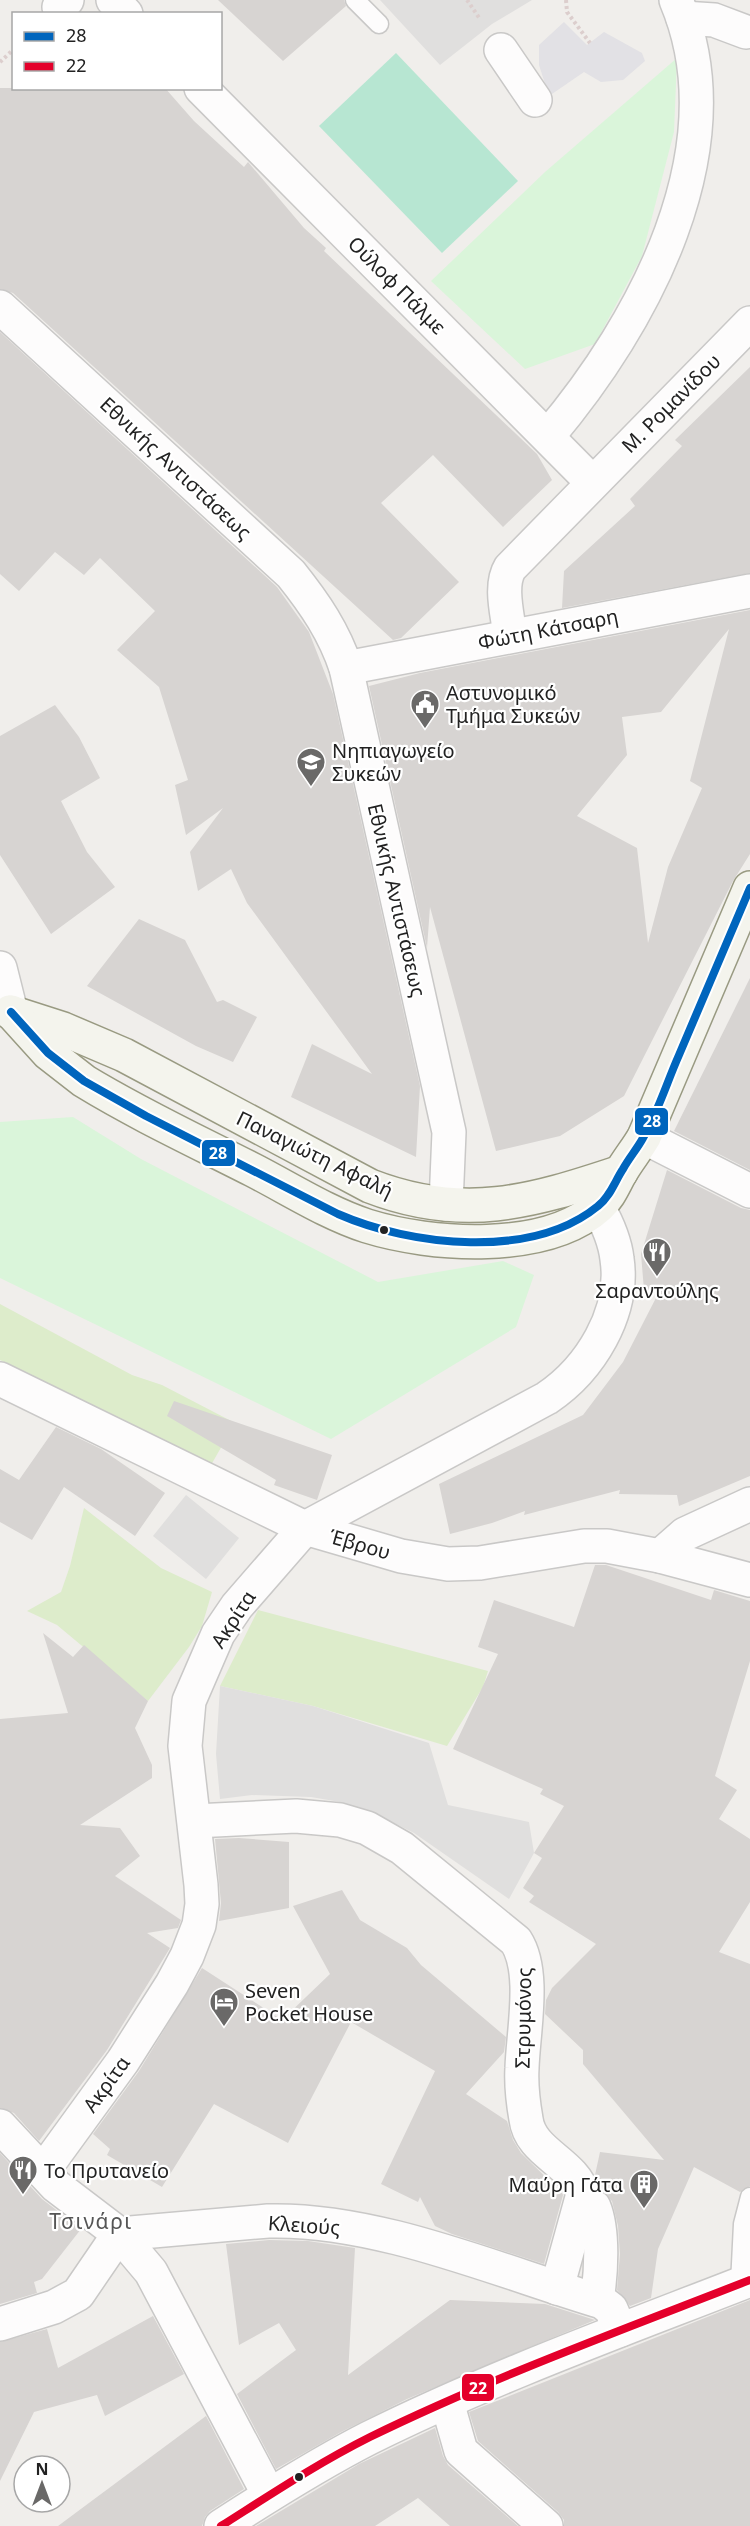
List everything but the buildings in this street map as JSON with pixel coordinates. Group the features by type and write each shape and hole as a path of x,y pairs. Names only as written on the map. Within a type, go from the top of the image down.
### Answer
{"street":[{"path":"113,0 124,12"},
{"path":"680,9 746,32"},
{"path":"548,436 590,384 619,339 653,274 677,213 693,148 696,109 693,61 680,9"},
{"path":"501,50 535,100"},
{"name":"Ούλοφ Πάλμε","path":"203,90 592,482"},
{"name":"Εθνικής Αντιστάσεως","path":"0,307 291,574 321,614 346,668 449,1132 446,1204"},
{"name":"Μ. Ρομανίδου","path":"510,636 505,592 507,573 592,482 750,324"},
{"name":"Φώτη Κάτσαρη","path":"346,668 750,591"},
{"path":"621,1172 644,1137 750,888"},
{"path":"0,968 5,1010"},
{"name":"Παναγιώτη Αφαλή","path":"5,1010 63,1029 123,1055 370,1186 407,1198 472,1206 519,1202 621,1172"},
{"name":"Παναγιώτη Αφαλή","path":"5,1010 66,1069 105,1094 332,1212 366,1226 432,1239 479,1241 510,1240 544,1233 564,1226 598,1207 611,1192 621,1172"},
{"path":"644,1137 750,1191"},
{"name":"Ακρίτα","path":"43,2171 123,2061 187,1956 201,1916 195,1821 185,1746 189,1701 218,1634 237,1606 305,1528 547,1398 577,1374 595,1348 608,1323 618,1287 616,1250 598,1207"},
{"name":"Έβρου","path":"0,1379 305,1528 401,1556 448,1564 510,1559 584,1546 616,1547 750,1580"},
{"path":"660,1556 686,1534 750,1504"},
{"name":"Στρυμόνος","path":"195,1821 296,1816 353,1823 389,1839 512,1937 520,1947 526,1967 522,2083 528,2128 540,2144 575,2177 581,2187 582,2200 594,2207 597,2216 601,2267 597,2300"},
{"path":"0,2126 56,2186 118,2234 151,2272 269,2495"},
{"path":"557,2288 582,2200"},
{"name":"Κλειούς","path":"118,2234 268,2222 332,2224 413,2243 597,2300"},
{"path":"0,2324 54,2307 78,2294 118,2234"},
{"path":"221,2526 269,2495 367,2439 447,2402 620,2330 745,2282"},
{"path":"597,2300 611,2309 620,2330"},
{"path":"447,2402 461,2451 546,2526"}],"lane":[{"path":"355,0 379,24"},
{"path":"745,2282 743,2224 750,2197"}],"path":[{"path":"566,0 567,12 590,43"},
{"path":"0,62 12,51"}],"green space":[{"path":"396,53 518,181 442,253 319,126"},
{"path":"677,58 674,132 642,256 595,344 525,369 431,281 545,172"},
{"path":"73,1117 141,1159 378,1282 503,1261 534,1275 516,1327 331,1439 0,1278 0,1122"},
{"path":"0,1304 132,1375 162,1385 235,1423 211,1465 0,1360"},
{"path":"84,1508 161,1568 212,1592 202,1626 148,1701 57,1625 27,1611 61,1592 70,1566"},
{"path":"258,1610 488,1671 483,1687 447,1746 313,1706 220,1686"}],"shaded area":[{"path":"380,0 532,0 492,24 440,65"},
{"path":"564,22 587,45 604,32 642,53 645,61 623,80 601,82 584,72 549,96 539,65 539,45"},
{"path":"186,1495 239,1538 206,1579 153,1536"},
{"path":"220,1686 313,1706 429,1743 448,1805 529,1822 534,1853 509,1899 414,1833 378,1815 340,1802 311,1797 252,1795 220,1799 216,1754"}],"transit line":[{"name":"28","path":"11,1012 48,1053 84,1081 146,1116 338,1214 400,1234 435,1240 506,1241 540,1235 571,1223 598,1206 609,1194 653,1118 750,888"},
{"name":"22","path":"221,2526 332,2458 416,2415 558,2355 750,2280"}],"place":[{"name":"Αστυνομικό Τμήμα Συκεών","path":"425,730"},
{"name":"Νηπιαγωγείο Συκεών","path":"311,788"},
{"name":"Σαραντούλης","path":"657,1278"},
{"name":"Seven Pocket House","path":"224,2028"},
{"name":"Το Πρυτανείο","path":"23,2196"},
{"name":"Μαύρη Γάτα","path":"644,2210"}],"district":[{"name":"Τσινάρι","path":"91,2221"}]}
